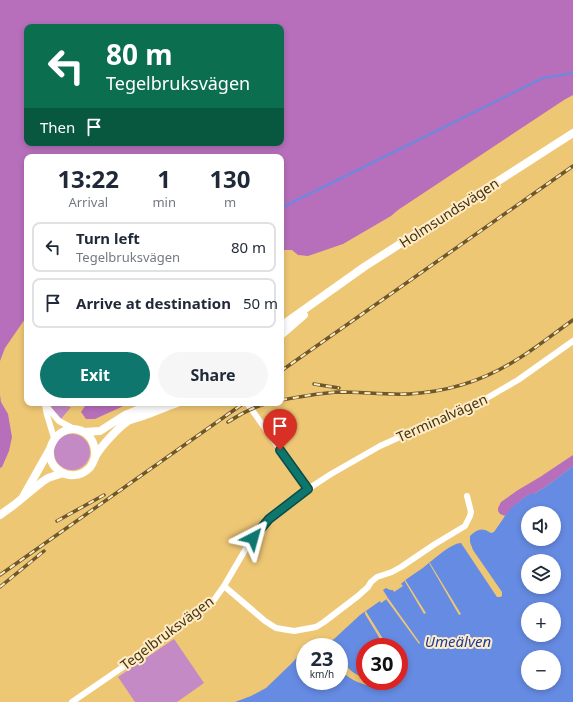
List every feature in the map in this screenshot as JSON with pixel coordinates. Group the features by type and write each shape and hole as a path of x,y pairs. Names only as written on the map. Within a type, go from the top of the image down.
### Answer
{"main road":[{"name":"Holmsundsvägen","path":"284,324 364,267 573,133"},
{"name":"Holmsundsvägen","path":"284,332 326,293"},
{"path":"23,497 54,438 60,433 74,429 84,432 100,431 125,415 148,406"},
{"path":"50,448 50,457 58,470 63,473 77,475 87,470 91,466 112,435 129,421 169,406"},
{"path":"84,432 94,443 96,450 95,458"},
{"path":"0,515 48,478 63,473"}],"street":[{"name":"Terminalvägen","path":"308,489 380,446 468,409 518,380 573,341"},
{"path":"45,406 54,438"},
{"path":"46,406 59,421 74,429"},
{"path":"249,406 308,489"},
{"name":"Tegelbruksvägen","path":"72,702 139,656 214,600 248,545 269,519 308,489"},
{"path":"224,586 265,621 276,628 294,631 316,627 358,596 377,577 401,567 440,540 465,526 471,512 467,496"}],"shaded area":[{"path":"0,0 573,0 573,95 391,216 343,244 308,256 298,255 292,250 284,250 284,154 24,154 24,320 5,348 0,361"},
{"path":"0,395 1,402 8,414 12,437 9,451 2,467 0,468"},
{"path":"51,406 71,407 61,419"},
{"path":"85,406 123,406 95,419 86,419 81,412"},
{"path":"72,434 82,437 87,442 90,452 87,462 82,467 72,470 62,467 57,462 54,452 57,442 62,437"},
{"path":"573,455 573,466 534,494 529,494 513,507 505,516 500,514 498,508 501,502"},
{"path":"174,639 204,683 177,702 135,702 118,677"}],"water":[{"name":"Umeälven","path":"573,466 573,702 235,702 266,688 296,658 296,690 348,690 348,676 356,681 356,690 408,690 408,638 356,638 356,674 348,668 348,638 335,638 360,615 380,601 381,603 388,598 383,590 386,588 393,590 394,592 403,586 401,584 406,579 447,549 457,544 461,543 497,597 502,596 502,592 473,550 470,542 470,536 482,529 491,533 494,532 512,507 529,494 534,494"}],"pier":[{"path":"430,563 461,614 459,615"},
{"path":"404,580 406,581 426,613 424,614"},
{"path":"388,598 420,643 419,644 386,599"},
{"path":"366,611 382,638 380,638 365,612"}],"waterway":[{"path":"284,207 543,78 573,73"}],"railway":[{"path":"284,369 573,166"},
{"path":"284,400 338,392 409,394 450,388 476,380 501,369 536,347 573,320"},
{"path":"314,384 339,388"},
{"path":"0,575 240,406"},
{"path":"228,422 247,411 260,406"},
{"path":"57,521 104,495"},
{"path":"0,587 44,551"}],"route":[{"path":"253,538 269,519 308,489 280,450"}]}
